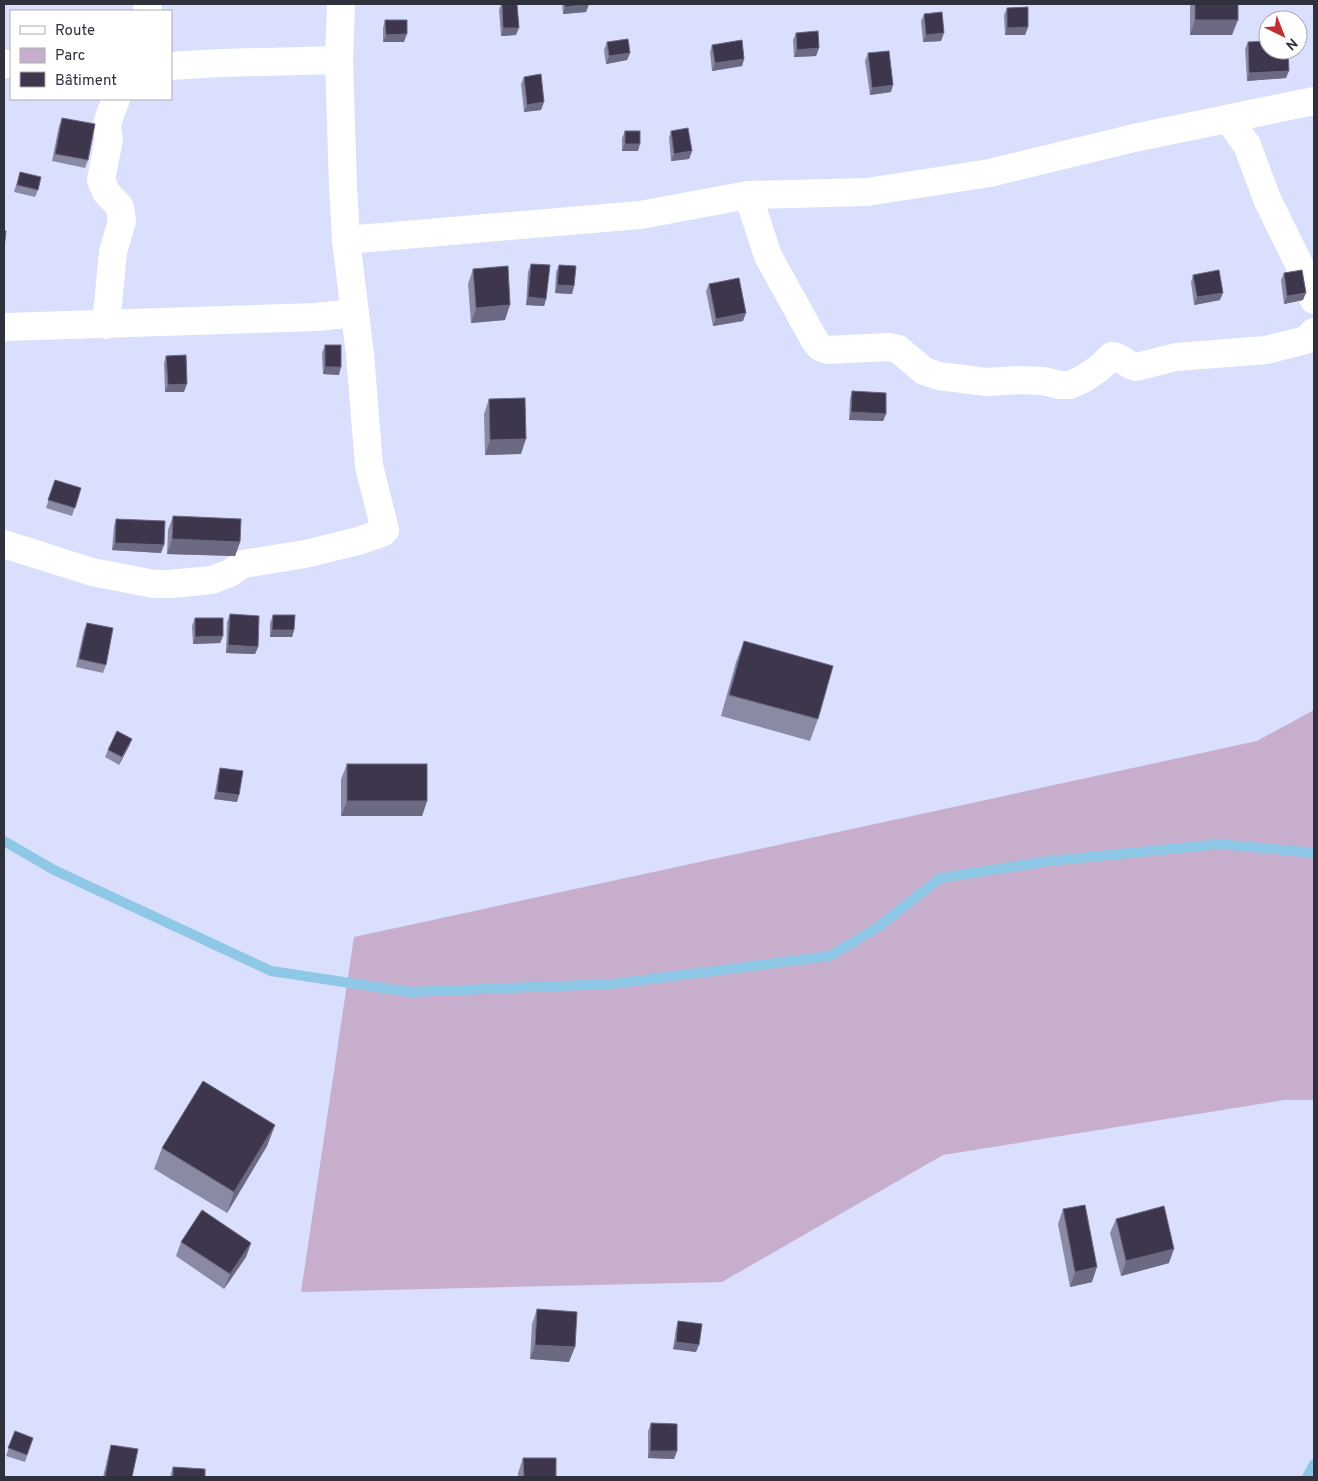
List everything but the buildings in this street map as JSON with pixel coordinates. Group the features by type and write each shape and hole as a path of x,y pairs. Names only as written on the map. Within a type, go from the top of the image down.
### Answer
{"street":[{"path":"4,544 92,572 154,584 170,584 212,580 230,573 243,564 305,554 358,541 382,533 385,530 369,466 355,313 346,240 339,60 340,4"},
{"path":"172,66 339,60"},
{"path":"106,325 113,252 122,221 120,206 106,192 101,180 109,140 108,120 116,100"},
{"path":"346,240 640,216 748,195 867,192 990,172 1134,138 1314,101"},
{"path":"1229,120 1247,145 1267,199 1314,300"},
{"path":"748,195 768,256 815,341 820,347 827,350 889,347 898,349 924,371 939,376 988,382 1020,380 1070,385 1098,369 1112,356 1117,356 1129,366 1136,367 1176,357 1266,350 1306,340 1314,332"},
{"path":"4,327 316,317 355,313"}],"green space":[{"path":"1314,710 1314,1100 1284,1100 943,1155 722,1282 301,1292 354,937 1257,741"}],"waterway":[{"path":"4,841 54,870 271,971 410,992 612,984 830,956 878,927 940,878 1049,861 1220,844 1314,853"},
{"path":"1307,1477 1314,1464"}]}
